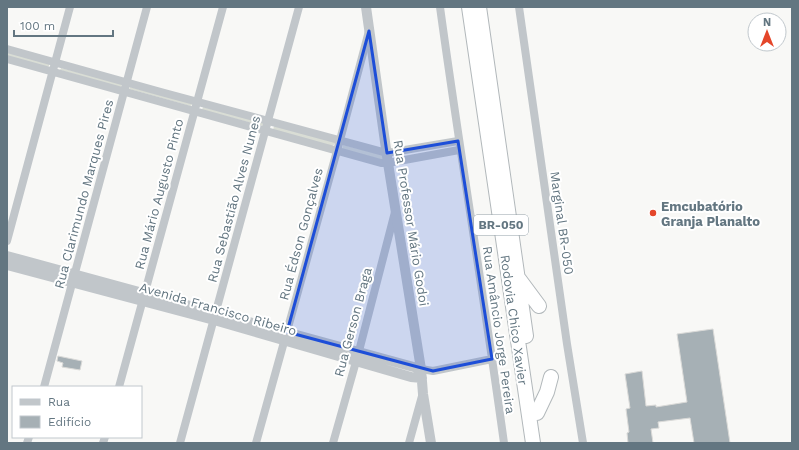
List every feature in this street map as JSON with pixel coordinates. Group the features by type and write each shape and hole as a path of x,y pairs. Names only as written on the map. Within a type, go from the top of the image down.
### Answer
{"highway":[{"name":"Rodovia Chico Xavier","path":"469,7 533,443"},
{"name":"Rodovia Chico Xavier","path":"479,7 542,443"},
{"path":"518,278 539,306"},
{"path":"537,413 547,392 551,377"}],"street":[{"path":"7,241 70,7"},
{"name":"Rua Clarimundo Marques Pires","path":"44,386 147,7"},
{"name":"Rua Mário Augusto Pinto","path":"119,386 223,7"},
{"name":"Rua Sebastião Alves Nunes","path":"180,443 299,7"},
{"name":"Rua Professor Mário Godoi","path":"366,7 431,443"},
{"name":"Rua Amâncio Jorge Pereira","path":"440,7 458,141 504,443"},
{"name":"Marginal BR-050","path":"519,7 567,344 583,443"},
{"name":"Rua Édson Gonçalves","path":"256,443 369,31"},
{"path":"7,49 340,140 388,158 460,150"},
{"path":"7,59 381,163 388,158 458,141"},
{"name":"Rua Gerson Braga","path":"333,443 359,351 396,208"},
{"name":"Avenida Francisco Ribeiro","path":"7,256 73,278 215,316 411,377 421,373"},
{"name":"Avenida Francisco Ribeiro","path":"7,264 73,278"},
{"name":"Avenida Francisco Ribeiro","path":"285,337 359,351 421,373"},
{"path":"421,373 492,359"},
{"path":"410,443 423,394"}],"highlighted area":[{"path":"369,31 387,153 458,141 492,359 433,371 287,332"}],"shaded area":[{"path":"7,52 49,64 49,66 7,58"},
{"path":"61,68 120,83 122,86 121,88 60,70"},
{"path":"130,87 191,103 192,105 190,106 129,89"},
{"path":"203,107 263,122 263,126 202,110"},
{"path":"274,126 335,142 335,144 332,146 273,130"},
{"path":"343,145 383,155 383,160 342,149"}],"building":[{"path":"713,329 730,443 694,443 690,418 658,422 659,428 651,429 653,443 628,443 627,433 629,432 626,409 630,408 625,374 642,371 646,406 656,405 656,407 687,402 677,334"},
{"path":"58,356 82,361 80,370 62,367 63,363 57,361"}],"place":[{"name":"Emcubatório Granja Planalto","path":"653,213"}]}
